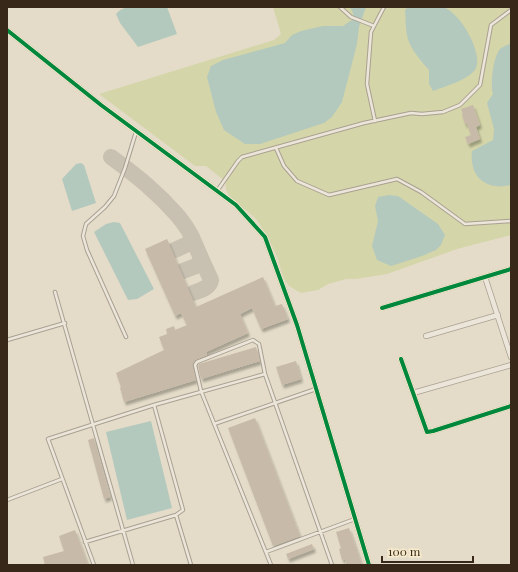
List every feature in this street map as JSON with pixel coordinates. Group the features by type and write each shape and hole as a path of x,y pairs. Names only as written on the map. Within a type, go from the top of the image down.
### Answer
{"street":[{"path":"7,30 101,105 236,206 265,237 297,325 369,565"},
{"path":"382,308 511,269"},
{"path":"485,277 511,357"},
{"path":"426,336 498,315"},
{"path":"401,359 427,432 511,406"},
{"path":"413,393 511,365"}],"lane":[{"path":"340,7 351,17 374,26"},
{"path":"374,121 367,84 371,32 384,7"},
{"path":"217,191 239,159 374,121 411,113 422,114 442,112 460,105 480,85 492,24 511,10"},
{"path":"126,337 87,250 83,236 86,224 105,207 114,196 137,132"},
{"path":"276,148 284,166 297,181 329,195 397,179 421,192 465,224 511,221"},
{"path":"55,292 94,424 133,565"},
{"path":"7,340 64,323"},
{"path":"271,565 214,424 202,391 195,365 196,363 253,340 259,344 265,374 332,565"},
{"path":"94,565 48,439 154,404 265,374"},
{"path":"214,424 316,389"},
{"path":"85,542 176,515 183,510 154,404"},
{"path":"7,500 62,479"},
{"path":"176,515 191,565"},
{"path":"266,552 355,519"}],"green space":[{"path":"273,7 511,7 511,235 457,249 387,274 356,279 346,279 328,284 318,290 301,293 287,284 276,254 262,227 255,218 228,194 226,182 206,166 195,166 99,94 274,40 281,34"}],"shaded area":[{"path":"127,7 167,7 177,34 138,47 120,23 116,14 120,10"},
{"path":"350,7 366,7 359,27 357,44 342,102 332,117 324,123 260,144 245,144 224,130 216,112 207,77 211,66 223,60 285,43 292,35 301,31 323,26 343,26 353,19 353,13"},
{"path":"408,7 442,7 449,10 462,23 473,42 476,52 476,68 469,76 433,91 429,84 429,70 415,53 408,38 405,10"},
{"path":"511,44 511,185 494,186 487,184 476,175 473,168 472,151 493,140 494,129 487,103 493,94 492,78 496,58 500,49"},
{"path":"81,163 84,165 96,203 72,211 62,179 76,164"},
{"path":"389,195 398,196 438,224 445,235 441,245 436,250 391,266 377,260 372,246 378,221 375,206 378,197"},
{"path":"114,222 120,223 154,289 137,299 128,300 94,232 106,224"},
{"path":"151,421 172,508 127,520 106,432"}],"building":[{"path":"473,105 480,125 476,127 480,139 468,144 465,137 471,135 467,124 465,124 461,109"},
{"path":"167,239 196,307 263,277 275,306 282,304 288,319 261,329 252,308 240,314 248,333 206,352 207,355 195,360 192,365 196,380 124,402 116,373 164,350 159,337 167,334 166,329 174,326 175,330 187,325 181,313 175,316 145,249"},
{"path":"256,347 260,361 201,379 198,366 199,364"},
{"path":"296,361 301,379 282,385 276,367"},
{"path":"255,418 300,536 273,546 228,428"},
{"path":"94,438 110,497 104,499 88,440"},
{"path":"349,528 362,565 346,565 345,559 342,560 339,549 341,548 336,532"},
{"path":"75,530 88,565 45,565 43,557 64,551 59,536"},
{"path":"312,544 314,549 288,559 286,554"}],"taxiway":[{"path":"111,157 154,192 170,207 186,227 192,239 190,243 175,250"},
{"path":"183,271 196,266 201,261 191,235"},
{"path":"193,293 207,287 211,280 201,258"}],"cycle path":[{"path":"7,30 101,105 236,205 265,237 297,325 369,565"},
{"path":"382,308 511,269"},
{"path":"401,359 427,432 511,406"}]}
